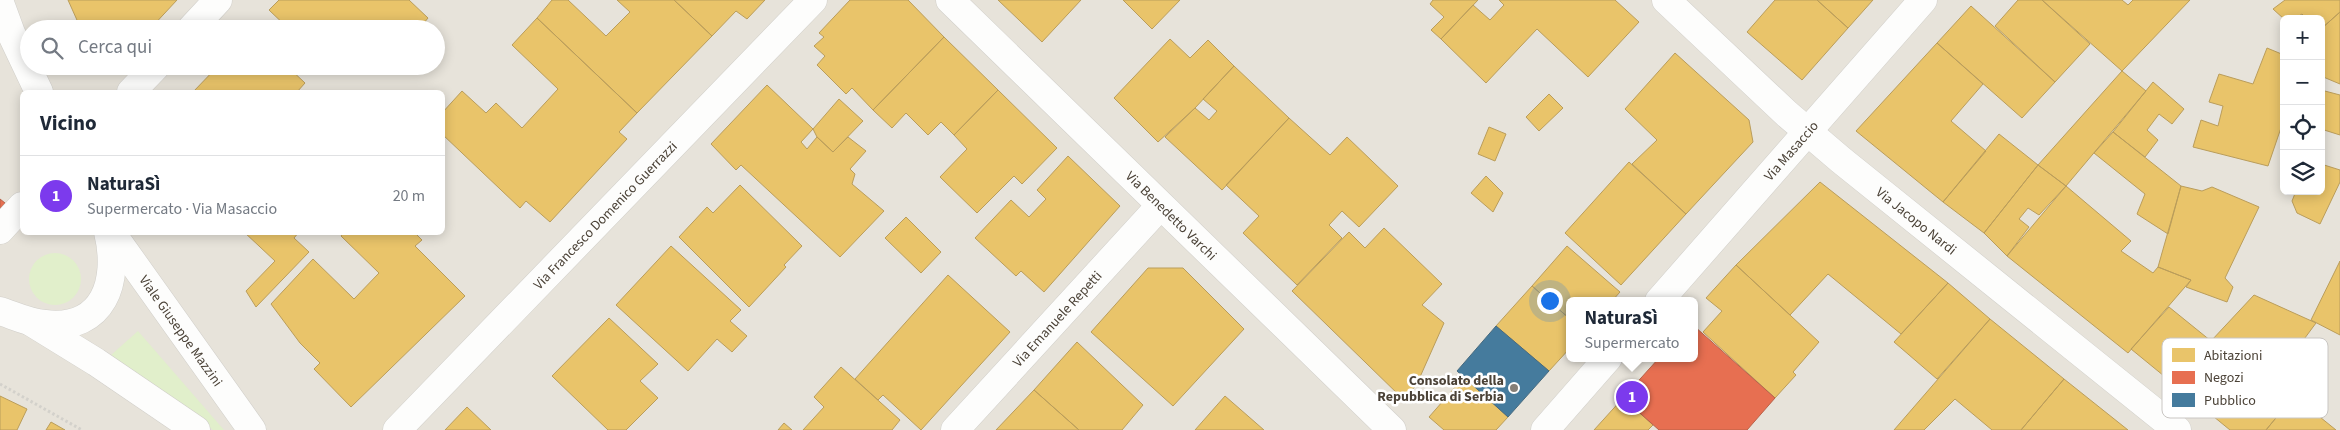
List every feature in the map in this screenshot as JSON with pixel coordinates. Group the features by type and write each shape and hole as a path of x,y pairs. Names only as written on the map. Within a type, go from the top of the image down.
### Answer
{"street":[{"path":"199,20 218,0"},
{"name":"Via Francesco Domenico Guerrazzi","path":"397,430 813,0"},
{"name":"Via Benedetto Varchi","path":"950,0 1392,430"},
{"name":"Via Jacopo Nardi","path":"1666,0 1808,131 2162,418"},
{"name":"Via Masaccio","path":"1663,297 1922,0"},
{"path":"0,3 20,53"},
{"path":"30,75 37,90"},
{"path":"133,90 147,75"},
{"name":"Via Emanuele Repetti","path":"955,430 1160,206"},
{"path":"0,230 20,208"},
{"name":"Viale Giuseppe Mazzini","path":"0,311 46,325 74,322 91,313 99,306 111,279 112,254 109,235"},
{"name":"Viale Giuseppe Mazzini","path":"111,235 252,430"},
{"name":"Viale Giuseppe Mazzini","path":"31,322 96,362 196,430"},
{"path":"1545,430 1604,362"},
{"name":"Via Jacopo Nardi","path":"2162,418 2177,430"}],"path":[{"path":"0,384 82,430"}],"shaded area":[{"path":"0,0 2340,0 2340,430 0,430"}],"green space":[{"path":"55,253 65,255 73,261 79,269 81,279 79,289 73,297 65,303 55,305 45,303 37,297 31,289 29,279 31,269 37,261 45,255"},
{"path":"138,331 224,430 213,430 111,355"}],"building: Abitazioni":[{"path":"68,0 177,0 158,20 77,20"},
{"path":"279,0 409,0 428,18 426,20 280,20 269,10"},
{"path":"552,0 568,0 606,36 630,12 617,0 674,0 712,36 637,113 537,18"},
{"path":"674,0 765,0 747,19 736,11 712,36"},
{"path":"850,0 908,0 944,37 873,110 852,88 846,94 817,65 825,56 814,46 824,37 819,33"},
{"path":"998,0 1081,0 1042,42"},
{"path":"1123,0 1180,0 1152,29"},
{"path":"1433,0 1478,0 1441,39 1431,30 1444,17 1430,4"},
{"path":"1499,0 1615,0 1639,22 1588,77 1537,29 1486,83 1441,39 1473,5 1490,20 1504,5"},
{"path":"1775,0 1817,0 1848,28 1802,80 1747,32"},
{"path":"1817,0 1873,0 1848,28"},
{"path":"2018,0 2042,0 2090,44 2055,82 1995,26"},
{"path":"2042,0 2122,0 2128,5 2133,0 2190,0 2122,71"},
{"path":"2285,0 2340,0 2340,12 2325,25 2325,15 2280,15 2273,9"},
{"path":"1971,6 2055,82 2022,118 1937,43"},
{"path":"2340,12 2340,84 2325,78 2325,25"},
{"path":"537,18 637,113 619,132 627,139 550,222 526,201 520,208 445,137 445,110 462,91 486,113 496,103 522,128 558,89 512,45"},
{"path":"944,37 998,90 954,135 941,122 928,135 906,113 892,128 873,110"},
{"path":"1170,39 1190,58 1208,40 1234,66 1195,108 1158,142 1114,98"},
{"path":"1937,43 1983,84 1951,121 1986,151 1943,202 1856,131"},
{"path":"2267,48 2280,53 2280,131 2268,166 2193,147 2201,120 2218,126 2223,106 2209,102 2219,74 2253,84"},
{"path":"1675,53 1749,120 1753,142 1686,214 1632,164 1657,140 1625,109"},
{"path":"1234,66 1289,118 1222,190 1165,137 1195,108 1209,120 1217,111 1203,99"},
{"path":"2122,71 2146,91 2066,186 2038,165"},
{"path":"209,75 297,75 305,83 299,90 195,90"},
{"path":"2153,82 2184,109 2172,124 2159,114 2147,130 2158,140 2145,157 2113,132"},
{"path":"767,85 813,129 801,142 807,149 817,137 833,152 848,137 866,151 850,169 855,174 852,184 884,211 840,257 741,165 736,170 711,144"},
{"path":"998,90 1057,148 1022,184 1014,176 977,213 940,177 967,149 954,135"},
{"path":"2325,91 2340,95 2340,135 2325,130"},
{"path":"1549,94 1563,108 1539,131 1526,117"},
{"path":"839,99 863,121 833,152 817,137 813,129"},
{"path":"1289,118 1330,155 1347,137 1398,186 1359,227 1342,211 1329,225 1342,238 1297,285 1243,233 1259,216 1226,185"},
{"path":"1489,127 1506,134 1495,161 1478,154"},
{"path":"2113,132 2181,186 2168,234 2137,214 2145,194 2094,153"},
{"path":"1999,134 2038,165 1984,233 1943,202"},
{"path":"1068,156 1120,206 1044,292 1021,271 1016,276 975,238 1011,200 1029,217 1046,199 1037,190"},
{"path":"1629,162 1686,214 1621,285 1565,233"},
{"path":"2038,165 2066,186 2039,215 2028,208 2019,219 2029,227 2007,256 1984,233"},
{"path":"2325,165 2340,170 2340,182 2320,224 2297,213 2292,201 2294,195 2325,195"},
{"path":"1486,176 1503,193 1493,212 1471,193"},
{"path":"1820,182 1948,283 1901,334 1828,274 1790,315 1736,265"},
{"path":"740,185 802,246 784,265 786,267 749,307 679,237 707,207 713,213"},
{"path":"2066,186 2131,241 2121,251 2153,273 2158,267 2191,280 2128,353 2007,256"},
{"path":"2181,186 2202,191 2212,187 2259,207 2225,278 2233,287 2227,302 2186,287 2191,280 2158,267"},
{"path":"906,217 941,252 921,273 885,238"},
{"path":"1384,228 1442,284 1422,305 1444,323 1416,386 1402,398 1292,291 1349,232 1365,248"},
{"path":"247,235 296,235 294,238 309,252 256,307 246,291 275,261"},
{"path":"417,235 422,240 415,246 465,296 351,407 314,369 320,363 300,343 271,304 313,259 354,299 379,273 341,236"},
{"path":"671,246 741,310 730,321 747,336 732,352 717,339 688,371 616,305"},
{"path":"1567,246 1620,292 1616,297 1566,297 1566,316 1532,286"},
{"path":"2340,261 2340,335 2311,320"},
{"path":"1736,265 1819,342 1793,372 1796,375 1775,398 1703,332 1722,311 1706,298"},
{"path":"1148,268 1183,268 1244,329 1173,406 1091,332"},
{"path":"948,275 1010,332 921,430 883,395 878,400 855,379"},
{"path":"1948,283 1990,319 1937,379 1894,342"},
{"path":"1532,286 1566,316 1566,352 1549,371 1496,326"},
{"path":"2254,295 2316,323 2305,338 2214,338"},
{"path":"2169,307 2207,338 2162,338 2162,374 2131,349"},
{"path":"609,318 658,364 640,381 658,398 626,430 608,430 552,376"},
{"path":"1990,319 2064,379 2021,430 1992,430 1955,399 1924,430 1894,430"},
{"path":"1077,342 1143,405 1122,430 1079,430 1034,390"},
{"path":"841,367 900,420 892,430 803,430 824,407 814,397"},
{"path":"1464,377 1508,417 1496,430 1444,430 1429,417"},
{"path":"2064,379 2128,430 2021,430"},
{"path":"1034,390 1079,430 996,430"},
{"path":"0,396 27,409 17,430 0,430"},
{"path":"1225,396 1264,430 1195,430"},
{"path":"1623,398 1653,425 1648,430 1594,430"},
{"path":"467,407 491,430 445,430"},
{"path":"2215,418 2276,418 2266,430 2230,430"},
{"path":"2276,418 2321,418 2336,430 2266,430"},
{"path":"51,422 65,430 46,430"},
{"path":"784,423 792,430 778,430"}],"building: Negozi":[{"path":"0,199 5,203 0,209"},
{"path":"1698,330 1775,398 1747,430 1659,430 1623,398 1655,362 1698,362"}],"building: Pubblico":[{"path":"1496,326 1549,371 1508,417 1457,371"}],"place":[{"name":"Consolato della Repubblica di Serbia","path":"1514,388"},
{"name":"NaturaSì","path":"1632,397"}]}
